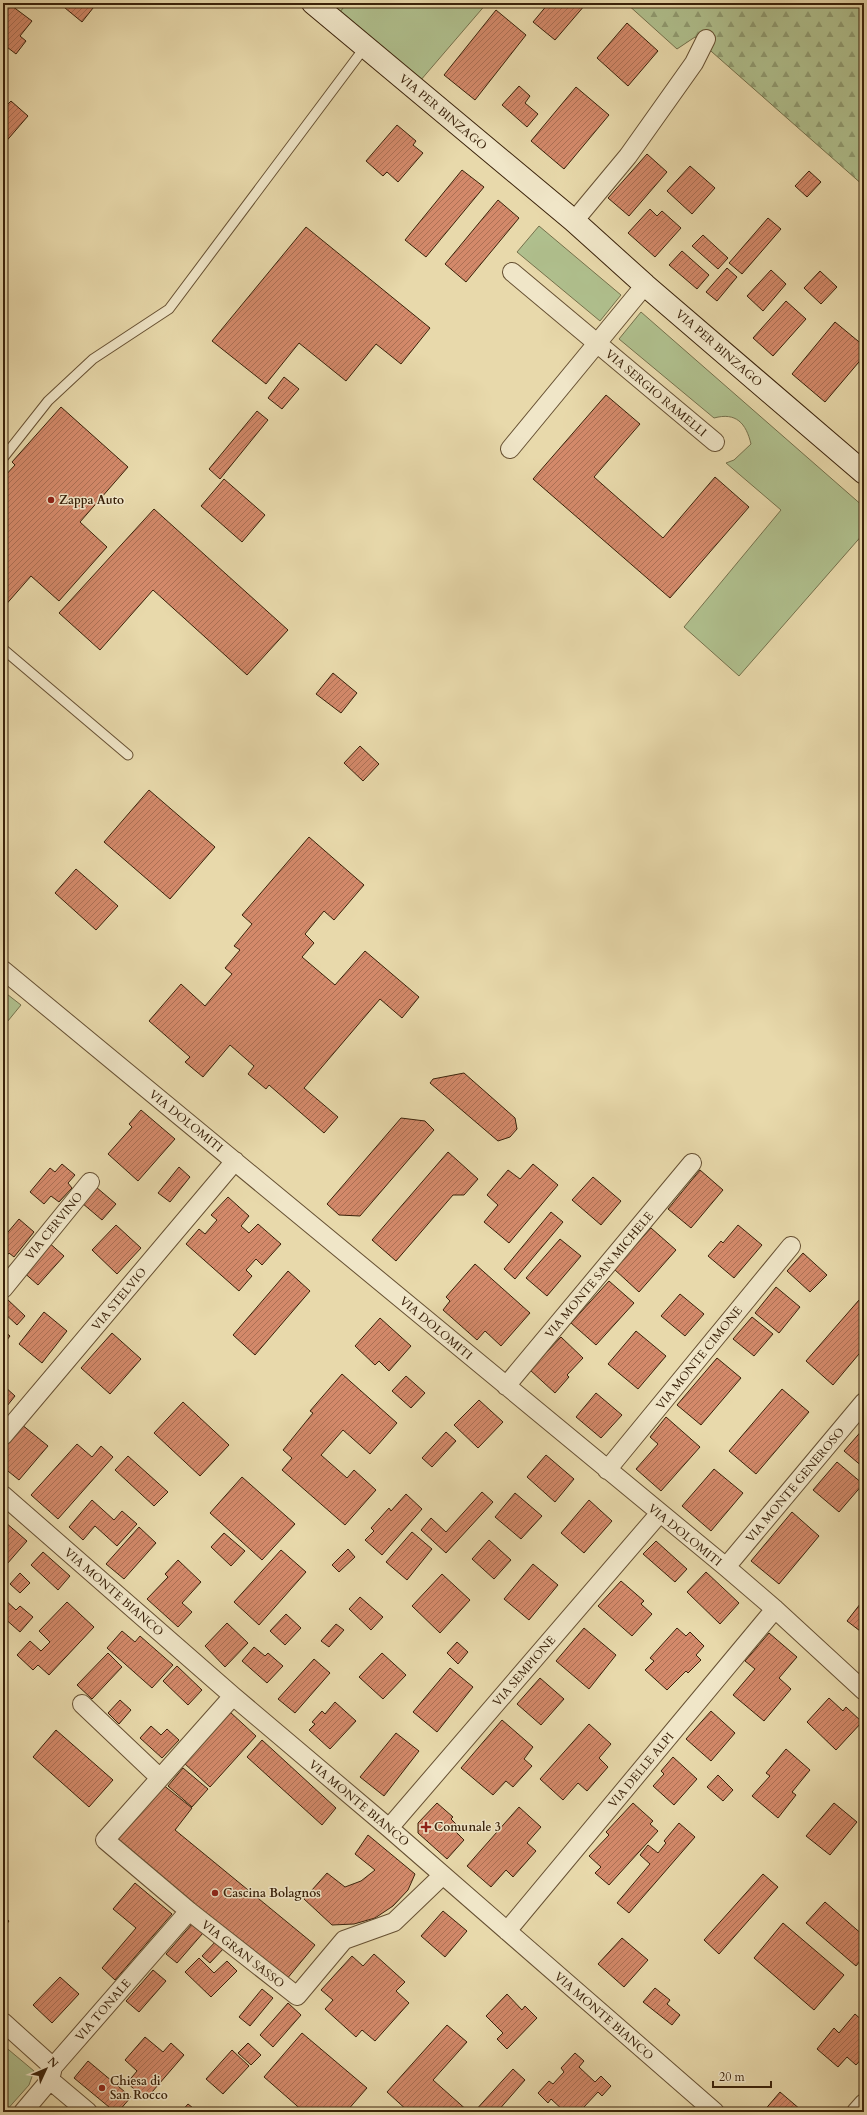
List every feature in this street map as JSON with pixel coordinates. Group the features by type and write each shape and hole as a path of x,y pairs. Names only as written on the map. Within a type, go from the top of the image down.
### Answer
{"main road":[{"name":"VIA PER BINZAGO","path":"313,3 574,221 646,286 864,473"}],"street":[{"path":"574,221 628,156 694,63 706,38"},
{"name":"VIA SERGIO RAMELLI","path":"512,272 715,442"},
{"name":"VIA SERGIO RAMELLI","path":"510,449 646,286"},
{"name":"VIA DOLOMITI","path":"3,970 775,1609 864,1691"},
{"name":"VIA STELVIO","path":"3,1436 235,1161"},
{"name":"VIA MONTE SAN MICHELE","path":"506,1386 692,1163"},
{"name":"VIA CERVINO","path":"3,1289 90,1182"},
{"name":"VIA MONTE CIMONE","path":"607,1470 791,1246"},
{"name":"VIA MONTE GENEROSO","path":"726,1568 864,1402"},
{"name":"VIA MONTE BIANCO","path":"3,1495 233,1696 389,1828 715,2112"},
{"name":"VIA SEMPIONE","path":"389,1828 659,1514"},
{"name":"VIA DELLE ALPI","path":"507,1932 775,1609"},
{"path":"82,1704 160,1778 233,1696"},
{"name":"VIA GRAN SASSO","path":"160,1778 105,1840 189,1912 297,1996 344,1940 394,1922 443,1875"},
{"name":"VIA TONALE","path":"24,2112 51,2074 189,1912"},
{"path":"3,2022 88,2112"},
{"path":"856,2112 864,2102"}],"lane":[{"path":"3,458 48,401 93,359 169,309 365,47"},
{"path":"3,649 128,755"}],"green space":[{"path":"330,3 487,3 420,81"},
{"path":"330,3 347,3 340,12"},
{"path":"626,3 864,3 864,186 695,37 677,49"},
{"path":"539,226 621,295 600,321 517,252"},
{"path":"641,312 864,507 864,533 739,676 684,627 781,510 726,463 734,460 751,444 743,425 734,418 714,418 619,339"},
{"path":"3,991 21,1005 3,1027"},
{"path":"3,2045 34,2071 29,2085 5,2112 3,2112"}],"building":[{"path":"3,3 8,3 32,21 20,36 26,41 16,54 3,44"},
{"path":"59,3 97,3 82,22"},
{"path":"546,3 583,3 585,5 555,40 533,22 548,4"},
{"path":"496,10 526,35 475,100 444,75"},
{"path":"627,23 658,51 628,86 597,58"},
{"path":"519,86 530,96 525,103 538,114 527,127 502,105"},
{"path":"576,87 609,115 564,169 531,141"},
{"path":"11,101 28,116 3,145 3,102 7,105"},
{"path":"397,125 416,141 413,145 423,153 398,182 387,172 383,176 366,161"},
{"path":"647,154 667,172 629,216 608,198"},
{"path":"690,166 715,188 692,214 667,191"},
{"path":"462,170 484,187 426,257 405,240"},
{"path":"809,171 821,182 807,197 795,186"},
{"path":"498,200 519,218 466,282 445,264"},
{"path":"650,209 657,216 662,211 681,228 655,257 628,233"},
{"path":"768,218 781,229 742,274 729,263"},
{"path":"306,227 430,328 401,364 376,344 346,381 299,343 266,384 212,341"},
{"path":"703,235 728,258 718,269 692,246"},
{"path":"682,251 709,275 697,289 669,265"},
{"path":"727,268 737,277 717,301 706,292"},
{"path":"771,270 786,284 763,311 747,296"},
{"path":"820,271 837,287 821,304 804,288"},
{"path":"786,301 806,319 773,356 753,338"},
{"path":"835,322 864,346 864,356 825,402 792,374"},
{"path":"284,377 299,389 282,409 268,398"},
{"path":"606,395 640,424 594,477 663,538 715,477 749,507 670,598 533,479"},
{"name":"Zappa Auto","path":"61,407 128,467 80,522 107,547 59,601 31,576 3,608 3,478 15,465 12,462"},
{"path":"257,411 268,420 220,479 209,469"},
{"path":"224,479 265,515 242,542 201,506"},
{"path":"154,509 288,630 247,675 153,590 100,650 59,613"},
{"path":"333,673 357,693 341,713 316,694"},
{"path":"360,746 379,764 363,781 344,763"},
{"path":"149,790 215,847 170,899 104,842"},
{"path":"309,837 364,885 334,920 324,911 305,934 314,943 302,957 335,985 365,951 419,997 402,1018 380,999 304,1088 338,1117 324,1133 269,1085 266,1089 248,1074 254,1066 230,1045 203,1077 185,1062 190,1057 149,1021 181,984 205,1006 232,974 225,968 240,950 234,946 252,924 242,915"},
{"path":"76,869 118,906 96,930 55,893"},
{"path":"464,1073 515,1118 517,1129 510,1137 498,1141 430,1083 433,1079"},
{"path":"141,1110 175,1139 138,1181 108,1154 132,1127 129,1124"},
{"path":"401,1118 425,1121 434,1130 360,1216 339,1215 327,1204"},
{"path":"448,1152 478,1179 464,1195 453,1195 396,1261 372,1240"},
{"path":"62,1164 75,1175 68,1183 72,1188 59,1202 51,1196 44,1204 30,1192 50,1168 55,1172"},
{"path":"533,1164 558,1185 509,1243 484,1222 498,1205 487,1195 508,1170 520,1179"},
{"path":"179,1167 190,1177 170,1202 158,1193"},
{"path":"700,1170 723,1190 691,1228 668,1209"},
{"path":"593,1177 621,1201 601,1225 572,1200"},
{"path":"96,1187 116,1204 102,1220 82,1203"},
{"path":"228,1197 249,1216 241,1226 249,1233 258,1224 281,1244 262,1265 256,1259 246,1270 252,1276 239,1291 186,1244 199,1229 205,1234 217,1220 211,1215"},
{"path":"551,1212 563,1222 515,1279 504,1269"},
{"path":"19,1219 34,1232 14,1257 9,1253 3,1260 3,1238"},
{"path":"116,1225 141,1248 117,1274 92,1250"},
{"path":"738,1225 762,1245 734,1278 708,1256 721,1241 723,1243"},
{"path":"651,1228 676,1250 639,1292 614,1269"},
{"path":"560,1239 581,1256 547,1296 526,1278"},
{"path":"47,1241 64,1256 38,1285 21,1270"},
{"path":"803,1253 827,1275 810,1292 787,1271"},
{"path":"475,1264 530,1313 501,1346 485,1331 477,1340 443,1310 450,1301 446,1297"},
{"path":"288,1271 310,1291 255,1355 233,1335"},
{"path":"609,1281 634,1303 596,1345 571,1323"},
{"path":"776,1287 800,1307 779,1333 755,1313"},
{"path":"680,1294 704,1314 685,1336 661,1316"},
{"path":"7,1299 25,1316 17,1325 3,1312 3,1303"},
{"path":"859,1300 864,1304 864,1348 833,1385 806,1361"},
{"path":"44,1312 67,1331 42,1363 19,1344"},
{"path":"752,1317 773,1334 754,1356 733,1339"},
{"path":"380,1318 411,1346 389,1371 379,1361 375,1365 355,1346"},
{"path":"3,1330 10,1336 3,1345"},
{"path":"636,1331 666,1356 638,1389 608,1364"},
{"path":"112,1333 141,1359 110,1394 81,1368"},
{"path":"561,1337 583,1358 567,1375 569,1377 555,1393 530,1370"},
{"path":"717,1358 741,1378 701,1425 677,1405"},
{"path":"342,1374 397,1423 370,1454 343,1430 321,1455 347,1478 354,1470 376,1490 345,1525 282,1470 292,1458 283,1450 313,1413 310,1411"},
{"path":"406,1376 425,1393 411,1408 392,1391"},
{"path":"3,1385 15,1396 3,1411"},
{"path":"782,1389 809,1412 756,1474 729,1451"},
{"path":"596,1393 622,1415 601,1438 576,1417"},
{"path":"479,1400 503,1422 478,1448 454,1425"},
{"path":"183,1402 229,1445 200,1476 154,1433"},
{"path":"666,1417 700,1447 661,1491 636,1469 658,1444 650,1437"},
{"path":"21,1424 48,1446 19,1480 3,1467 3,1446"},
{"path":"864,1428 864,1468 844,1451"},
{"path":"446,1432 456,1441 432,1467 422,1458"},
{"path":"77,1444 92,1457 101,1446 113,1457 58,1519 31,1495"},
{"path":"546,1455 574,1479 555,1502 527,1477"},
{"path":"128,1456 168,1492 154,1506 115,1470"},
{"path":"837,1462 863,1484 839,1512 813,1490"},
{"path":"714,1469 743,1493 711,1531 682,1506"},
{"path":"242,1477 295,1524 262,1560 210,1513"},
{"path":"482,1492 493,1502 446,1553 421,1530 431,1518 446,1532"},
{"path":"515,1493 542,1516 521,1539 495,1517"},
{"path":"406,1494 422,1509 382,1555 365,1540 374,1531 371,1528 389,1508 391,1511"},
{"path":"92,1500 114,1520 122,1511 137,1524 117,1546 95,1526 83,1540 69,1527"},
{"path":"589,1500 612,1521 584,1553 561,1533"},
{"path":"792,1512 819,1536 779,1584 751,1561"},
{"path":"5,1522 27,1541 7,1564 3,1560 3,1525"},
{"path":"139,1527 156,1543 124,1579 106,1564"},
{"path":"412,1532 432,1549 407,1580 386,1562"},
{"path":"224,1533 245,1551 231,1566 211,1547"},
{"path":"489,1540 511,1560 494,1579 472,1559"},
{"path":"656,1541 687,1569 675,1582 643,1554"},
{"path":"348,1549 355,1557 339,1572 332,1565"},
{"path":"281,1550 306,1572 259,1625 234,1602"},
{"path":"43,1552 70,1576 58,1590 31,1565"},
{"path":"178,1560 201,1582 182,1603 192,1612 178,1627 147,1599 168,1577 165,1574"},
{"path":"533,1564 558,1585 529,1620 504,1599"},
{"path":"706,1572 739,1603 720,1624 687,1592"},
{"path":"20,1573 30,1583 20,1593 10,1584"},
{"path":"442,1574 470,1600 440,1633 412,1606"},
{"path":"621,1581 644,1601 641,1604 652,1614 632,1636 598,1606"},
{"path":"360,1597 383,1617 371,1630 349,1609"},
{"path":"3,1598 16,1610 20,1606 33,1617 20,1632 3,1617"},
{"path":"864,1599 864,1634 847,1621"},
{"path":"67,1602 94,1627 49,1675 38,1665 33,1670 17,1655 30,1641 41,1651 50,1642 39,1631"},
{"path":"286,1614 301,1628 285,1645 270,1631"},
{"path":"227,1623 248,1643 225,1667 205,1646"},
{"path":"336,1624 344,1630 329,1647 321,1641"},
{"path":"584,1628 616,1655 589,1689 556,1661"},
{"path":"677,1628 686,1636 690,1632 704,1646 696,1655 701,1660 688,1673 686,1671 667,1690 645,1670 654,1661 650,1658"},
{"path":"122,1631 135,1642 140,1636 173,1665 152,1688 107,1648"},
{"path":"769,1633 797,1657 779,1678 791,1689 764,1721 733,1695 755,1669 745,1661"},
{"path":"457,1642 468,1652 458,1664 447,1653"},
{"path":"254,1647 265,1656 268,1653 283,1666 267,1683 242,1661"},
{"path":"108,1653 122,1667 92,1699 77,1685"},
{"path":"382,1653 406,1675 383,1699 359,1677"},
{"path":"314,1659 330,1673 295,1713 278,1699"},
{"path":"177,1666 202,1690 188,1705 163,1681"},
{"path":"450,1668 473,1687 437,1732 413,1712"},
{"path":"540,1678 564,1699 541,1725 517,1704"},
{"path":"829,1698 843,1711 846,1707 862,1722 836,1750 807,1722"},
{"path":"120,1700 131,1710 119,1724 108,1713"},
{"path":"335,1702 356,1721 330,1749 309,1730 315,1724 312,1722 322,1711 325,1714"},
{"path":"711,1711 735,1733 711,1761 686,1739"},
{"path":"230,1712 256,1736 210,1787 184,1763"},
{"path":"502,1720 533,1747 524,1759 532,1766 513,1787 506,1781 493,1795 461,1768"},
{"path":"589,1724 611,1744 599,1758 608,1767 587,1791 578,1783 563,1800 540,1779"},
{"path":"151,1726 161,1735 167,1729 179,1740 162,1758 140,1738"},
{"path":"56,1730 113,1780 89,1807 33,1757"},
{"path":"396,1733 419,1751 384,1796 360,1777"},
{"path":"262,1740 336,1808 322,1825 247,1757"},
{"path":"786,1749 810,1770 792,1792 796,1795 778,1818 752,1796 770,1776 766,1773"},
{"path":"673,1757 697,1779 674,1805 653,1786 664,1774 661,1771"},
{"path":"183,1768 208,1789 192,1807 168,1786"},
{"path":"718,1775 733,1790 723,1801 707,1787"},
{"name":"Cascina Bolagnos","path":"162,1784 192,1808 175,1830 315,1945 286,1980 116,1841"},
{"path":"437,1803 453,1817 451,1819 459,1827 455,1831 464,1840 447,1859 418,1833 418,1823"},
{"path":"633,1803 653,1821 650,1824 658,1831 609,1885 595,1873 601,1867 589,1856 609,1835 606,1832"},
{"path":"834,1803 857,1822 830,1855 806,1836"},
{"path":"519,1807 541,1827 527,1843 536,1851 513,1877 506,1870 491,1887 467,1866"},
{"path":"679,1823 695,1837 629,1913 617,1903 650,1864 640,1855 648,1845 658,1853 666,1843 664,1841"},
{"path":"368,1835 415,1874 408,1890 393,1906 375,1918 354,1924 332,1925 304,1899 327,1873 345,1887 361,1881 375,1870 355,1854"},
{"path":"763,1874 778,1887 719,1954 704,1940"},
{"path":"135,1883 172,1914 115,1980 102,1968 136,1928 113,1909"},
{"path":"825,1902 864,1936 864,1956 856,1966 806,1923"},
{"path":"443,1911 467,1931 445,1957 421,1936"},
{"path":"3,1916 9,1921 3,1929"},
{"path":"783,1923 844,1975 814,2010 754,1958"},
{"path":"192,1924 203,1933 177,1963 166,1954"},
{"path":"622,1938 648,1960 624,1987 598,1964"},
{"path":"217,1940 225,1947 210,1963 202,1956"},
{"path":"374,1954 405,1982 396,1991 409,2003 375,2041 362,2030 356,2037 325,2009 333,2000 321,1990 352,1956 363,1966"},
{"path":"199,1958 214,1973 227,1961 237,1971 211,1997 185,1972"},
{"path":"153,1970 166,1981 139,2012 126,2001"},
{"path":"60,1977 79,1994 52,2023 33,2005"},
{"path":"655,1988 670,2000 667,2004 680,2015 672,2025 643,2002"},
{"path":"262,1989 273,1998 250,2026 239,2017"},
{"path":"507,1994 522,2010 525,2006 537,2018 507,2049 497,2039 503,2033 486,2016"},
{"path":"288,2003 301,2015 273,2047 260,2035"},
{"path":"855,2014 864,2022 864,2056 856,2065 847,2057 838,2067 817,2049 834,2028 839,2033"},
{"path":"447,2025 467,2042 433,2080 469,2112 409,2112 387,2092"},
{"path":"302,2033 367,2088 346,2112 304,2112 264,2077"},
{"path":"145,2037 163,2052 171,2043 184,2055 146,2099 127,2083 137,2071 125,2060"},
{"path":"248,2043 261,2055 251,2065 238,2053"},
{"path":"232,2050 249,2066 223,2094 206,2079"},
{"path":"575,2053 584,2061 579,2067 595,2082 601,2076 611,2086 602,2096 598,2092 583,2108 587,2112 565,2112 551,2099 548,2103 538,2093 549,2081 553,2084 564,2072 561,2068"},
{"name":"Chiesa di San Rocco","path":"88,2061 131,2097 118,2112 115,2112 74,2078"},
{"path":"513,2069 525,2080 497,2112 474,2112"},
{"path":"780,2092 801,2110 799,2112 763,2112"},
{"path":"188,2104 198,2112 181,2112"}],"place":[{"name":"Zappa Auto","path":"51,500"},
{"name":"Comunale 3","path":"426,1827"},
{"name":"Cascina Bolagnos","path":"215,1893"},
{"name":"Chiesa di San Rocco","path":"102,2088"}]}
